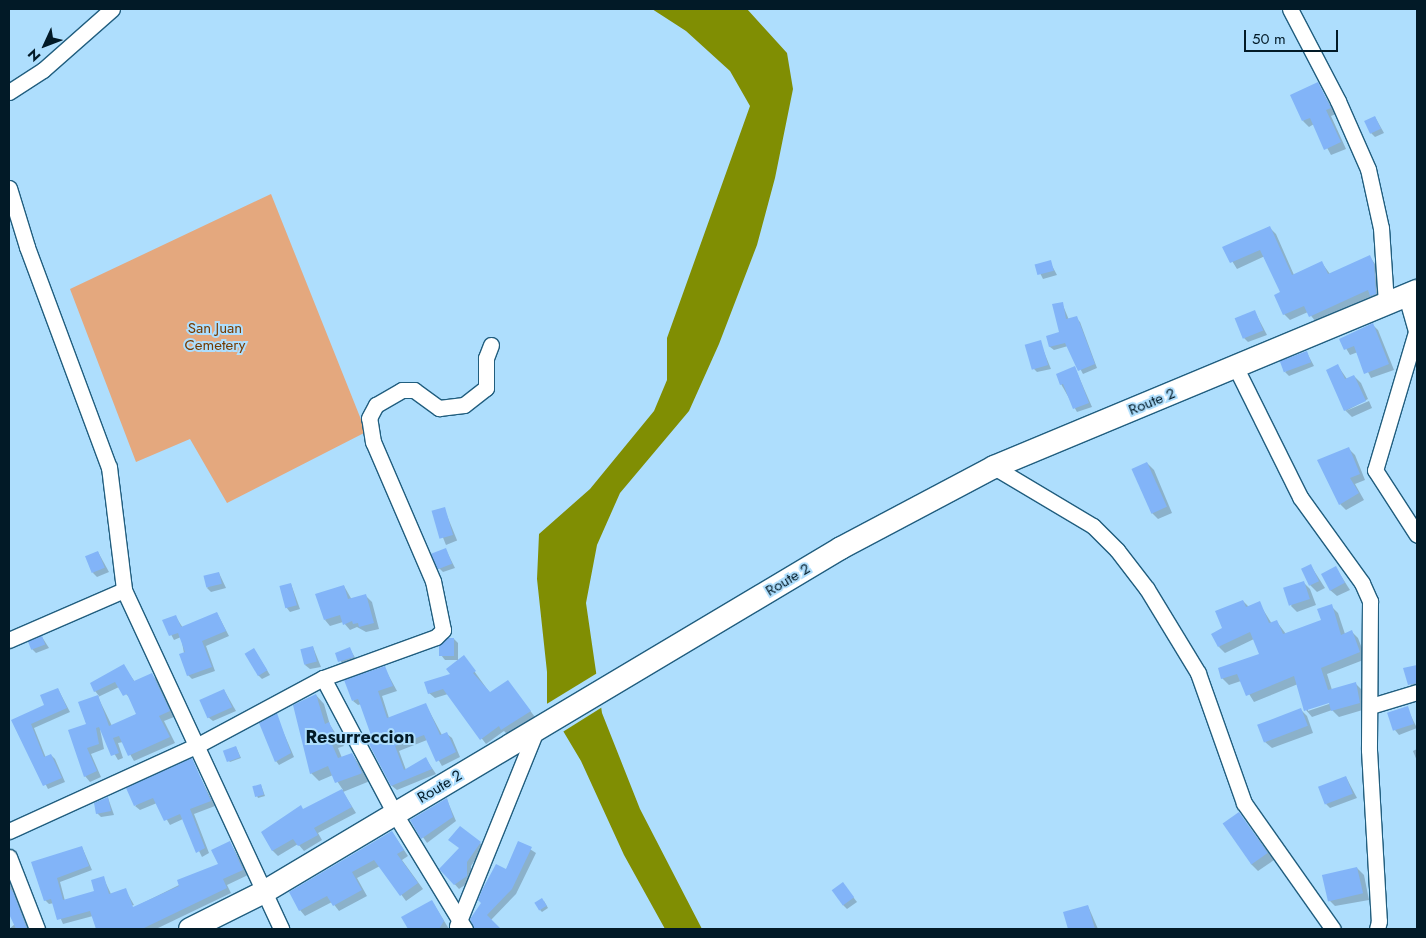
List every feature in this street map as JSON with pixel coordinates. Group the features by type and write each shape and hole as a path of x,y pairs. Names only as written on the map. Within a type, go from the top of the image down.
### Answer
{"highway":[{"name":"Route 2","path":"190,929 264,892 841,548 994,467 1403,297"}],"street":[{"path":"9,92 42,70 112,9"},
{"path":"1290,9 1338,101 1368,169 1381,228 1416,332 1375,470 1417,535"},
{"path":"9,188 27,247 109,468 124,590 198,745 280,929"},
{"path":"9,831 198,745 323,678 436,637 444,630 433,582 373,442 369,418 376,405 402,390 414,390 439,408 464,405 486,388 486,358 491,345"},
{"path":"1236,368 1300,497 1368,593 1372,618 1370,759 1379,921 1376,929"},
{"path":"994,467 1093,526 1117,550 1148,589 1198,673 1244,802 1333,929"},
{"path":"9,640 124,590"},
{"path":"323,678 395,814 460,926"},
{"path":"1371,706 1417,692"},
{"path":"460,926 543,726"},
{"path":"9,857 37,929"}],"green space":[{"name":"San Juan Cemetery","path":"271,194 366,432 227,503 190,439 136,462 70,289"}],"shaded area":[{"path":"652,9 747,9 787,53 793,89 775,178 757,245 719,344 689,411 620,493 597,545 586,603 602,713 640,809 702,929 665,929 624,855 581,761 547,704 547,672 537,579 539,534 590,489 654,411 667,380 667,338 750,106 730,71 686,31"}],"pier":[{"path":"599,672 604,706 561,733 545,705"}],"building":[{"path":"1318,82 1331,108 1326,110 1341,142 1324,150 1310,118 1302,121 1290,95"},
{"path":"1375,116 1381,129 1370,134 1364,121"},
{"path":"1270,226 1292,275 1322,261 1328,274 1370,255 1374,264 1376,294 1370,296 1368,290 1309,317 1304,306 1283,315 1274,295 1280,292 1260,250 1230,263 1222,247"},
{"path":"1051,260 1054,271 1037,275 1035,264"},
{"path":"1063,302 1066,319 1077,316 1095,364 1078,371 1065,343 1049,347 1046,336 1059,332 1052,304"},
{"path":"1255,310 1263,330 1243,339 1235,318"},
{"path":"1373,323 1389,364 1364,374 1354,346 1344,350 1339,339"},
{"path":"1041,340 1048,365 1032,370 1025,345"},
{"path":"1307,351 1311,362 1284,372 1280,361"},
{"path":"1338,364 1345,379 1354,375 1366,401 1344,411 1326,370"},
{"path":"1075,366 1089,403 1073,409 1063,384 1060,385 1056,374"},
{"path":"1349,447 1360,474 1350,478 1359,493 1339,505 1317,460"},
{"path":"1147,462 1167,507 1151,514 1131,469"},
{"path":"445,507 453,535 440,539 432,511"},
{"path":"446,548 452,564 437,570 431,554"},
{"path":"98,551 105,568 92,573 85,556"},
{"path":"1311,564 1319,581 1309,586 1301,569"},
{"path":"1336,566 1345,583 1330,591 1321,574"},
{"path":"219,572 222,584 206,588 203,576"},
{"path":"1304,581 1310,599 1289,606 1283,588"},
{"path":"291,583 297,605 285,608 279,586"},
{"path":"344,585 348,599 366,594 374,623 359,627 358,623 353,624 352,621 343,625 340,615 324,620 315,594"},
{"path":"1243,600 1246,607 1260,601 1269,623 1277,620 1283,634 1321,620 1317,609 1332,604 1341,635 1352,630 1360,652 1321,668 1328,690 1356,682 1360,703 1331,711 1329,703 1304,711 1294,676 1246,696 1237,674 1221,679 1218,668 1259,654 1250,632 1218,647 1211,634 1222,628 1215,611"},
{"path":"217,612 226,631 202,641 212,667 187,676 179,654 185,652 178,633 169,636 162,620 176,615 181,627"},
{"path":"42,636 45,644 31,650 28,641"},
{"path":"448,638 454,638 454,656 439,656 439,646"},
{"path":"313,646 317,662 304,665 300,649"},
{"path":"350,647 354,657 338,662 335,653"},
{"path":"254,648 267,670 258,676 245,654"},
{"path":"464,655 476,671 473,673 490,692 508,680 531,711 501,730 499,726 480,740 443,689 428,694 424,682 450,674 446,669"},
{"path":"124,664 134,681 152,673 170,711 159,716 170,737 128,756 119,736 113,738 119,753 111,756 99,727 96,728 99,744 87,748 97,771 84,777 68,730 86,724 78,702 98,695 109,726 136,714 127,694 123,696 115,682 94,692 90,683"},
{"path":"1417,665 1417,683 1408,685 1403,668"},
{"path":"385,666 393,686 378,691 387,718 426,703 440,735 447,732 456,752 436,762 424,735 395,746 404,770 426,757 432,769 391,786 370,746 368,739 372,738 358,699 352,701 344,680"},
{"path":"58,688 67,708 31,724 44,757 51,754 62,778 43,786 11,720 44,705 40,695"},
{"path":"224,689 232,707 207,718 199,700"},
{"path":"316,694 325,724 329,722 336,737 330,740 338,758 352,753 362,773 335,783 328,766 310,774 293,705"},
{"path":"1408,706 1414,724 1393,731 1387,713"},
{"path":"1301,708 1308,726 1264,743 1257,725"},
{"path":"277,713 291,753 275,762 259,723"},
{"path":"236,746 240,757 227,762 223,751"},
{"path":"192,758 211,801 190,809 205,848 196,853 180,814 164,821 153,798 134,806 126,788"},
{"path":"1346,776 1353,794 1325,804 1318,787"},
{"path":"261,784 264,795 255,797 252,786"},
{"path":"342,789 352,807 314,828 318,835 298,846 293,839 272,851 261,832 301,805 303,809"},
{"path":"108,797 111,811 96,814 94,803"},
{"path":"447,798 453,817 421,839 410,820"},
{"path":"1239,812 1268,853 1251,864 1223,823"},
{"path":"460,826 481,842 467,862 467,876 454,885 439,869 459,848 448,840"},
{"path":"392,831 404,850 397,854 418,883 400,896 374,860 352,872 362,890 333,906 327,896 299,911 289,892"},
{"path":"230,841 243,870 223,879 227,888 142,929 96,929 90,911 57,920 51,899 44,901 31,862 82,846 89,866 57,878 63,900 94,891 91,880 104,876 109,894 126,888 133,907 179,886 177,880 218,864 211,850"},
{"path":"518,841 532,847 512,889 487,915 501,929 474,929 470,919 481,903 478,900 482,890 496,864 506,869"},
{"path":"1357,867 1363,893 1328,901 1322,875"},
{"path":"843,882 854,897 843,906 832,890"},
{"path":"9,888 13,892 27,929 16,929 9,914"},
{"path":"542,898 547,906 539,910 534,903"},
{"path":"432,900 444,921 439,929 408,929 401,917"},
{"path":"1088,905 1095,929 1068,929 1063,912"}],"district":[{"name":"Resurreccion","path":"360,737"}]}
